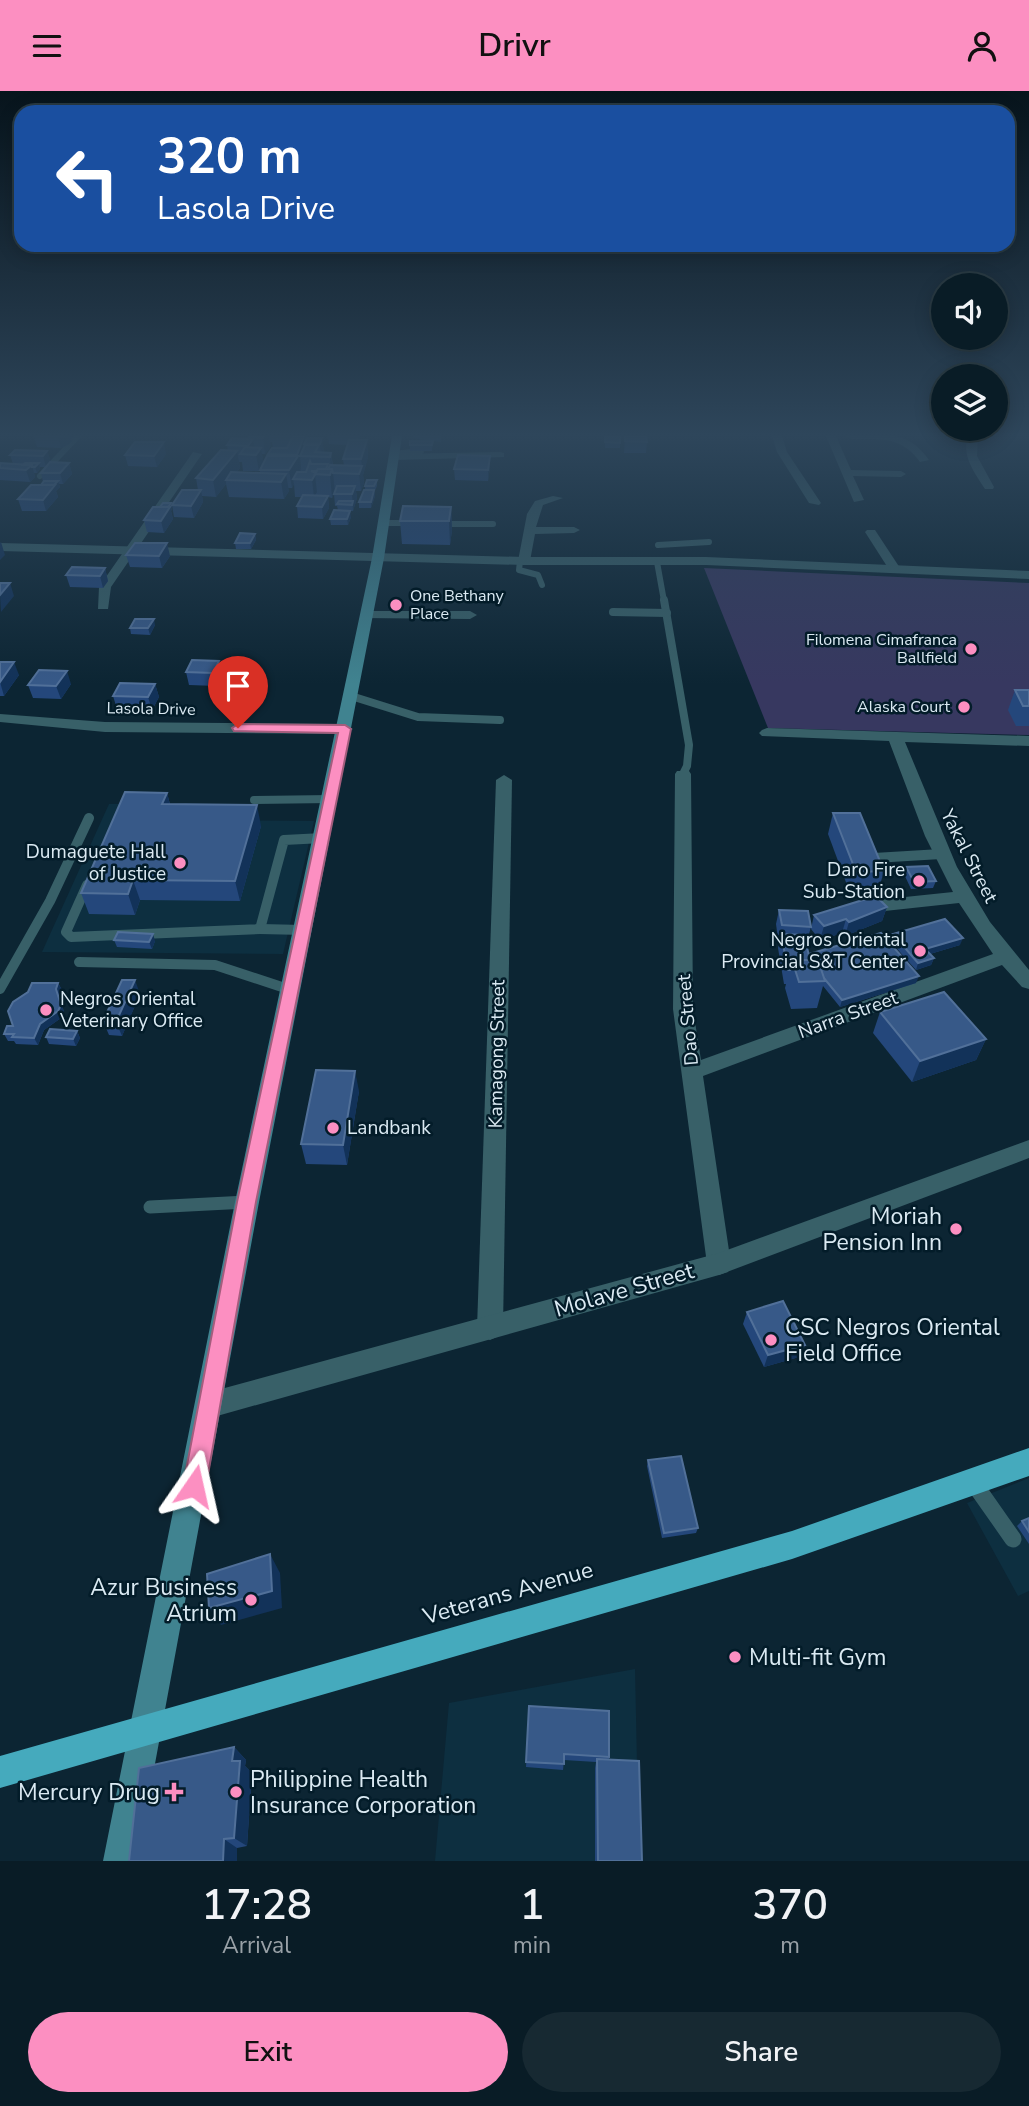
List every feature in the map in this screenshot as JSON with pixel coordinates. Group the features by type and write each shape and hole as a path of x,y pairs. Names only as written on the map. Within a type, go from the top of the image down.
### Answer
{"highway":[{"name":"Veterans Avenue","path":"0,1772 792,1545 1029,1462"}],"main road":[{"path":"120,1861 247,1202 345,729 384,519"}],"street":[{"path":"103,606 105,587 153,519"},
{"path":"522,561 532,519"},
{"path":"530,531 574,530"},
{"path":"871,532 894,568"},
{"path":"0,548 894,568 1029,575"},
{"path":"367,615 470,615"},
{"name":"Lasola Drive","path":"0,718 105,727 345,729"},
{"path":"767,733 1029,741"},
{"name":"Yakal Street","path":"895,736 928,828 962,897 1004,957 1029,982"},
{"name":"Dao Street","path":"683,775 683,1009 719,1263"},
{"name":"Kamagong Street","path":"490,1328 504,780"},
{"path":"842,909 962,897"},
{"name":"Narra Street","path":"692,1072 1004,957"},
{"name":"Molave Street","path":"210,1405 719,1263 1029,1149"}],"lane":[{"path":"383,523 418,523"},
{"path":"430,524 493,524"},
{"path":"658,545 709,542"},
{"path":"522,561 519,570 538,575 542,585"},
{"path":"657,562 689,745 683,775"},
{"path":"613,612 667,613"},
{"path":"351,696 378,702 410,715 441,719 500,720"},
{"path":"254,800 331,799"},
{"path":"0,989 50,901 89,817"},
{"path":"260,929 284,840 323,838"},
{"path":"874,858 941,854"},
{"path":"93,872 66,932 71,937 260,929 304,930"},
{"path":"79,962 215,965 291,990"},
{"path":"150,1207 247,1202"},
{"path":"973,1482 1013,1539"}],"shaded area":[{"path":"704,568 1029,583 1029,735 768,728"},
{"path":"109,804 182,804 177,820 314,821 283,954 42,952"},
{"path":"1029,1478 1029,1591 1018,1596 967,1503"},
{"path":"635,1669 639,1861 435,1861 449,1703"}],"building":[{"path":"145,519 163,519 161,521"},
{"path":"400,519 449,519 449,521 400,521"},
{"path":"240,533 255,534 250,543 235,543"},
{"path":"135,543 167,543 159,556 126,555"},
{"path":"72,567 105,568 100,576 66,575"},
{"path":"0,583 10,583 0,595"},
{"path":"135,619 154,619 148,628 130,628"},
{"path":"192,660 219,661 213,673 186,672"},
{"path":"0,662 14,662 0,682"},
{"path":"39,670 67,671 56,686 28,685"},
{"path":"120,683 155,684 148,697 113,696"},
{"path":"1015,690 1029,690 1029,706 1023,706"},
{"name":"Dumaguete Hall of Justice","path":"125,792 167,793 162,804 257,805 235,881 133,880 128,894 81,893"},
{"path":"833,813 860,813 884,871 856,872"},
{"path":"928,866 936,881 914,882 906,867"},
{"path":"876,896 887,907 849,922 846,919 824,926 814,915"},
{"path":"779,910 808,911 811,927 782,925"},
{"name":"Negros Oriental Provincial S&T Center","path":"945,919 963,938 925,949 934,958 918,963 893,934"},
{"path":"118,932 153,934 149,942 114,940"},
{"path":"881,933 919,976 842,1000 823,977 818,960 810,960 809,954"},
{"path":"781,934 804,935 810,960 792,960 788,970"},
{"path":"792,960 818,960 825,981 799,982"},
{"path":"122,980 135,980 116,1022 103,1021"},
{"path":"32,983 58,983 56,989 61,1005 58,1011 40,1024 34,1038 4,1034 7,1026 13,1026 8,1011 13,1002 28,992"},
{"path":"944,992 986,1039 920,1061 880,1012"},
{"path":"50,1029 77,1031 73,1039 46,1037"},
{"path":"316,1070 355,1071 343,1145 301,1144"},
{"path":"783,1301 805,1345 768,1355 747,1312"},
{"path":"681,1456 698,1528 664,1533 648,1460"},
{"path":"1029,1518 1029,1532 1022,1521"},
{"path":"270,1554 272,1591 209,1608 207,1574"},
{"path":"529,1706 609,1711 609,1757 564,1754 564,1764 526,1762"},
{"path":"234,1747 232,1761 240,1761 234,1838 224,1839 223,1861 129,1861 139,1768"},
{"path":"597,1759 639,1761 642,1861 598,1861"}],"place":[{"name":"One Bethany Place","path":"396,605"},
{"name":"Filomena Cimafranca Ballfield","path":"971,649"},
{"name":"Alaska Court","path":"964,707"},
{"name":"Dumaguete Hall of Justice","path":"180,863"},
{"name":"Daro Fire Sub-Station","path":"919,881"},
{"name":"Negros Oriental Provincial S&T Center","path":"920,951"},
{"name":"Negros Oriental Veterinary Office","path":"46,1010"},
{"name":"Landbank","path":"333,1128"},
{"name":"Moriah Pension Inn","path":"956,1229"},
{"name":"CSC Negros Oriental Field Office","path":"771,1340"},
{"name":"Azur Business Atrium","path":"251,1600"},
{"name":"Multi-fit Gym","path":"735,1657"},
{"name":"Mercury Drug","path":"174,1792"},
{"name":"Philippine Health Insurance Corporation","path":"236,1792"}],"route":[{"path":"194,1486 247,1202 345,729 238,728"}]}
